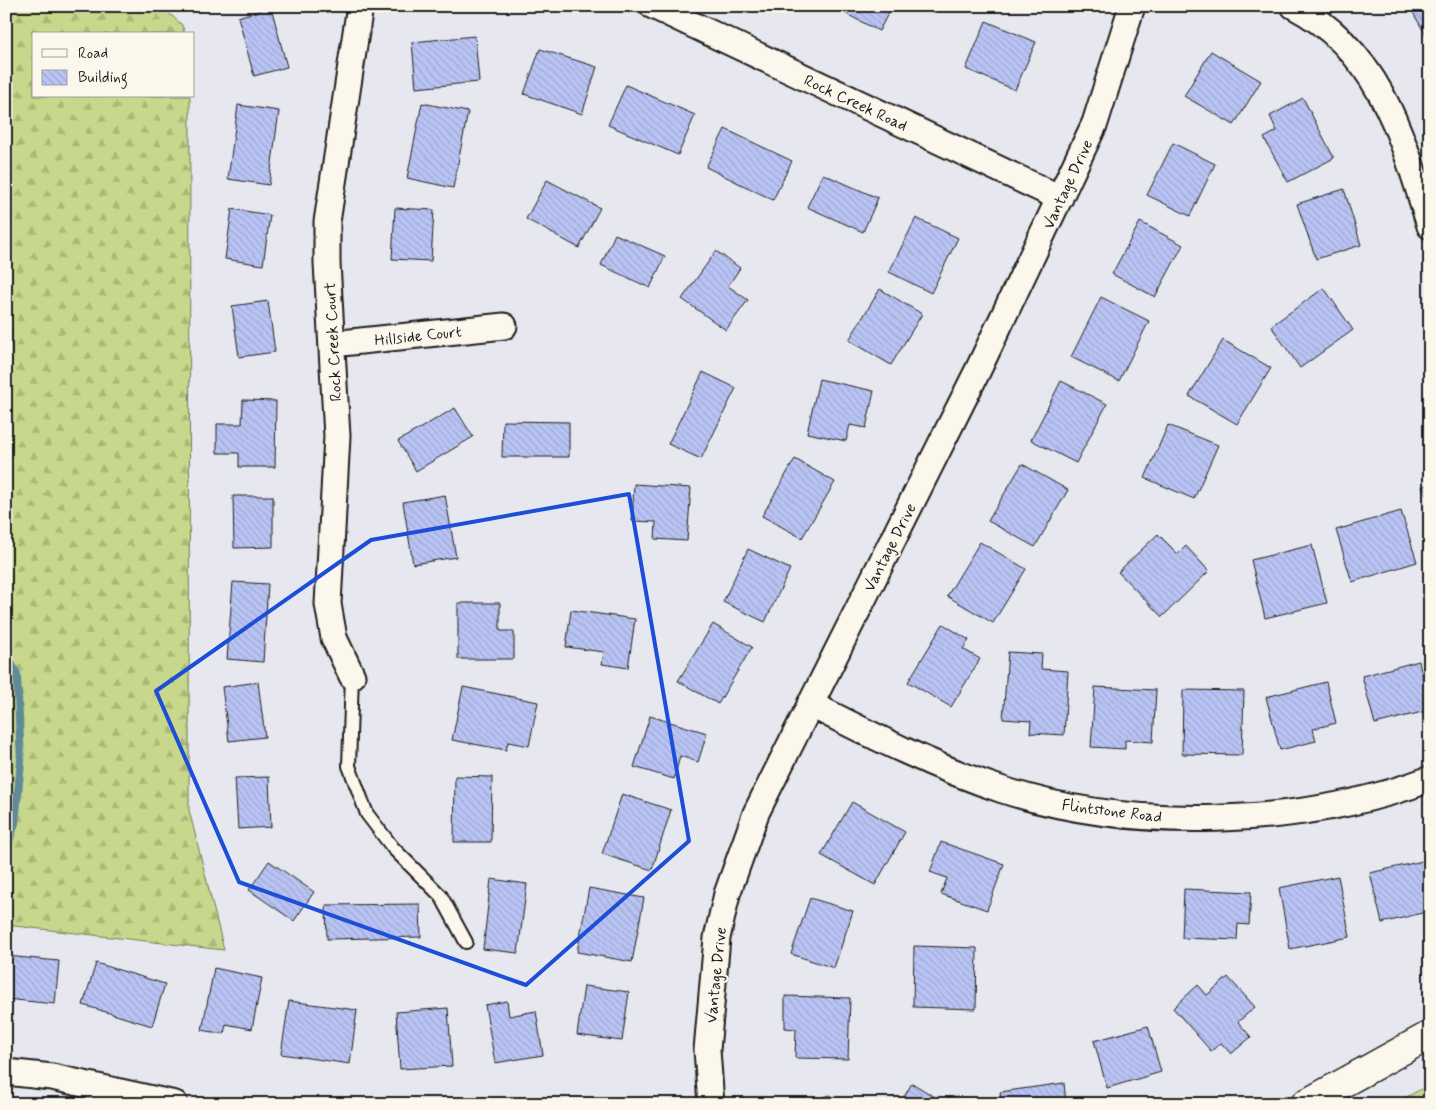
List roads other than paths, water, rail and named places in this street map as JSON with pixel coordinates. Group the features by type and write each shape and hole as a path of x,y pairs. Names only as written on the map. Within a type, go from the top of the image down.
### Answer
{"main road":[{"path":"1305,1104 1430,1035"}],"street":[{"name":"Rock Creek Court","path":"352,676 334,638 328,604 337,436 327,263 328,222 360,6"},
{"name":"Rock Creek Road","path":"653,6 1060,198"},
{"name":"Vantage Drive","path":"711,1104 707,1050 713,962 727,894 756,813 978,370 1095,124 1132,6"},
{"path":"1294,6 1320,23 1341,41 1374,79 1398,127 1430,226"},
{"name":"Hillside Court","path":"332,344 504,326"},
{"name":"Flintstone Road","path":"810,704 949,771 1005,791 1093,811 1204,819 1282,814 1352,802 1430,779"},
{"path":"6,1072 52,1077 174,1104"}],"lane":[{"path":"352,676 349,766 367,814 393,848 441,896 466,942"}],"waterway":[{"path":"6,361 9,332"},
{"path":"6,651 17,674 21,762 15,823 6,851"}]}
